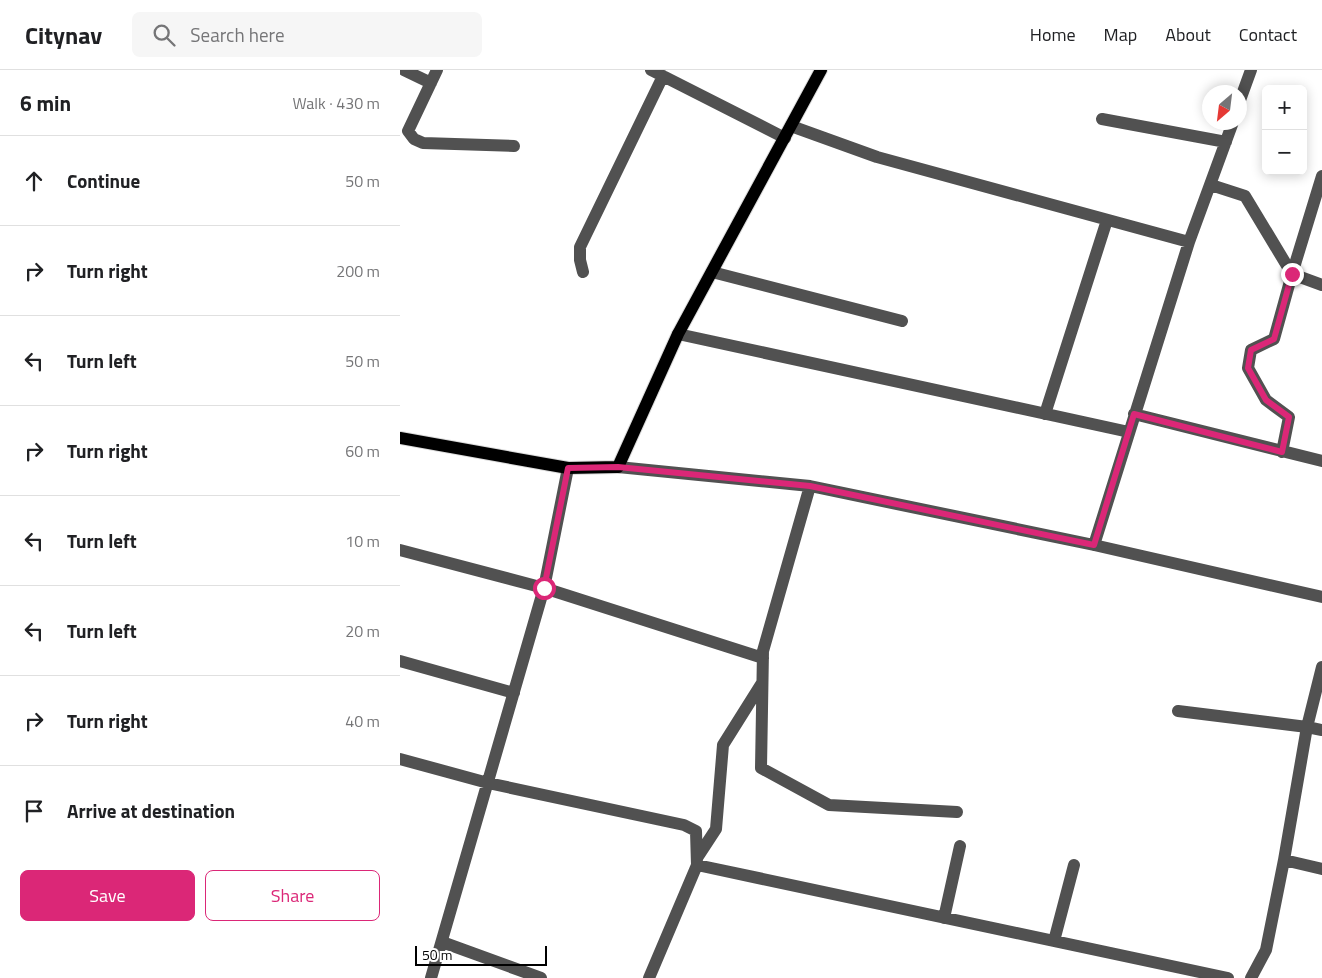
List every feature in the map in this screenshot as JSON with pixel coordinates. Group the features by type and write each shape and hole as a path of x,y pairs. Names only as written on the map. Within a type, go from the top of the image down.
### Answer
{"main road":[{"path":"400,438 568,468 618,467 678,334 821,70"}],"street":[{"path":"404,70 431,83"},
{"path":"437,70 408,131 414,139 423,143 514,146"},
{"path":"651,70 788,132 1189,242"},
{"path":"1246,85 1251,70"},
{"path":"583,272 580,260 580,247 663,76"},
{"path":"1102,119 1226,142"},
{"path":"1094,545 1189,242 1230,130"},
{"path":"1282,452 1289,417 1266,400 1248,368 1251,350 1274,339 1322,176"},
{"path":"1211,185 1245,196 1292,274 1322,285"},
{"path":"1045,414 1107,220"},
{"path":"712,272 902,321"},
{"path":"678,334 1129,432"},
{"path":"1134,414 1322,461"},
{"path":"618,467 810,486 1094,545 1322,597"},
{"path":"431,978 544,588 568,468"},
{"path":"810,486 763,652 761,768 829,805 956,812"},
{"path":"400,550 544,588 763,658"},
{"path":"400,662 514,694"},
{"path":"1251,978 1266,950 1307,727 1322,667"},
{"path":"649,978 697,862 716,830 723,744 762,683"},
{"path":"1178,710 1322,730"},
{"path":"400,758 488,783 684,825 696,831 697,862"},
{"path":"944,918 960,846"},
{"path":"1284,860 1322,869"},
{"path":"697,862 944,918 1228,978"},
{"path":"1054,941 1074,865"},
{"path":"442,942 541,978"}],"route":[{"path":"544,588 568,468 618,467 810,486 1094,545 1134,414 1282,452 1289,417 1266,400 1248,368 1251,350 1274,339 1292,274"}]}
